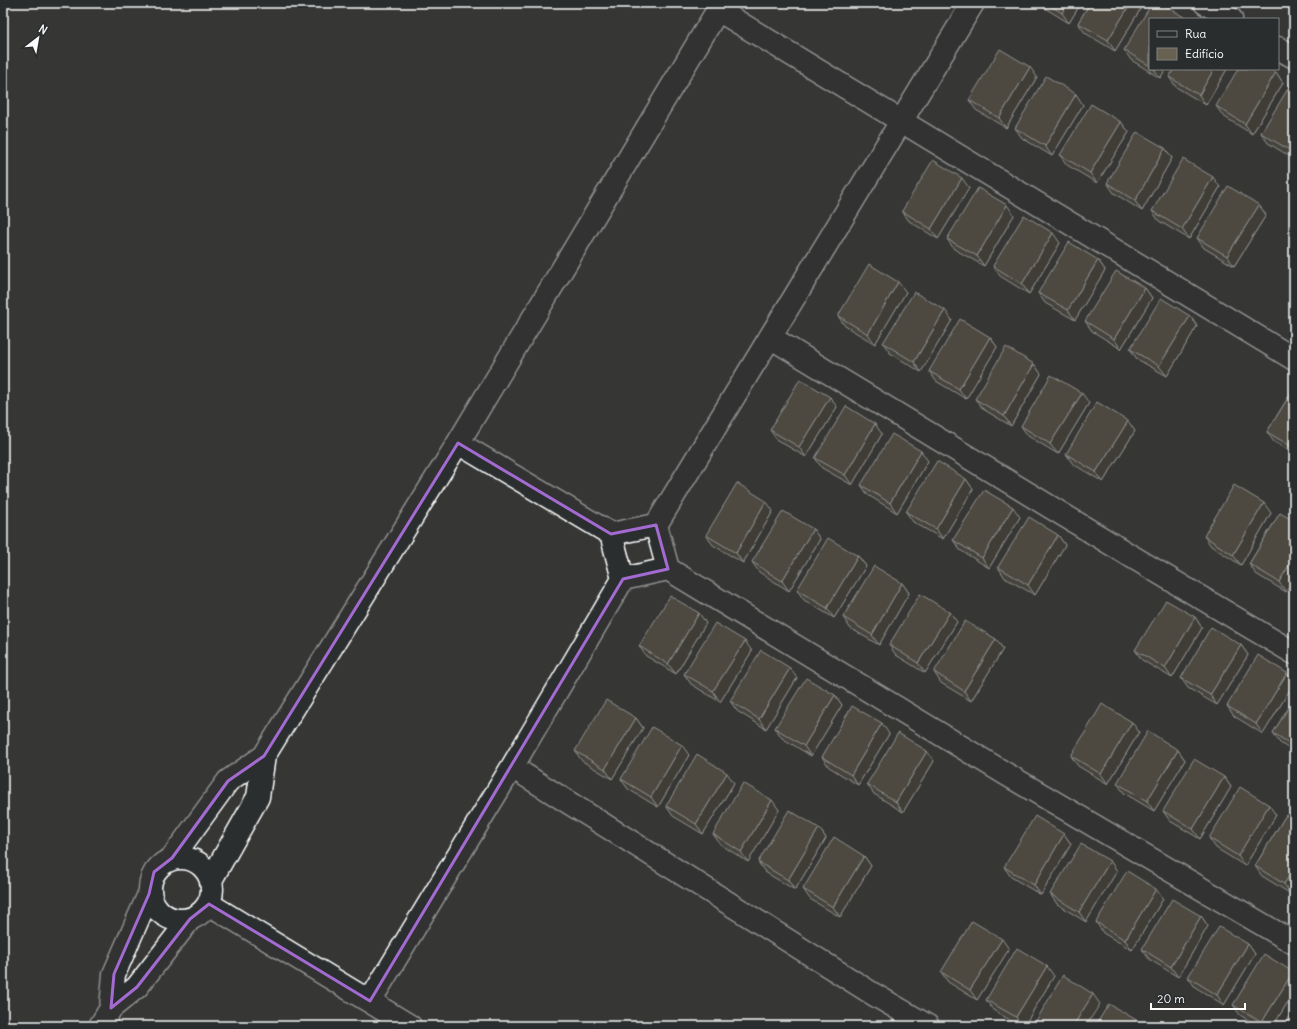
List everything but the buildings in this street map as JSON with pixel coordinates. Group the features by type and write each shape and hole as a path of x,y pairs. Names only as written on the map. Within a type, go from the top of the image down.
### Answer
{"street":[{"path":"973,3 656,525 668,569 999,770 1294,943"},
{"path":"1205,3 1229,18"},
{"path":"211,880 258,797 264,756 458,443 720,6 901,120 1294,359"},
{"path":"1279,49 1294,58"},
{"path":"770,337 1136,559 1294,652"},
{"path":"458,443 611,534 656,525"},
{"path":"370,1001 623,580 611,534"},
{"path":"623,580 668,569"},
{"path":"172,858 228,780 264,756"},
{"path":"512,767 873,994 928,1026"},
{"path":"184,857 196,861 206,869 211,880 212,892 209,904 201,914 190,919 179,920 169,918 160,912 153,904 149,894 149,883 154,872 162,863 172,858 184,857"},
{"path":"106,1017 114,974 149,894"},
{"path":"209,904 410,1026"},
{"path":"106,1017 137,987 190,919"}],"highlighted area":[{"path":"458,443 611,534 656,525 668,569 623,579 370,1001 209,904 190,919 137,987 111,1008 114,974 149,894 154,872 172,858 228,781 264,756"}]}
